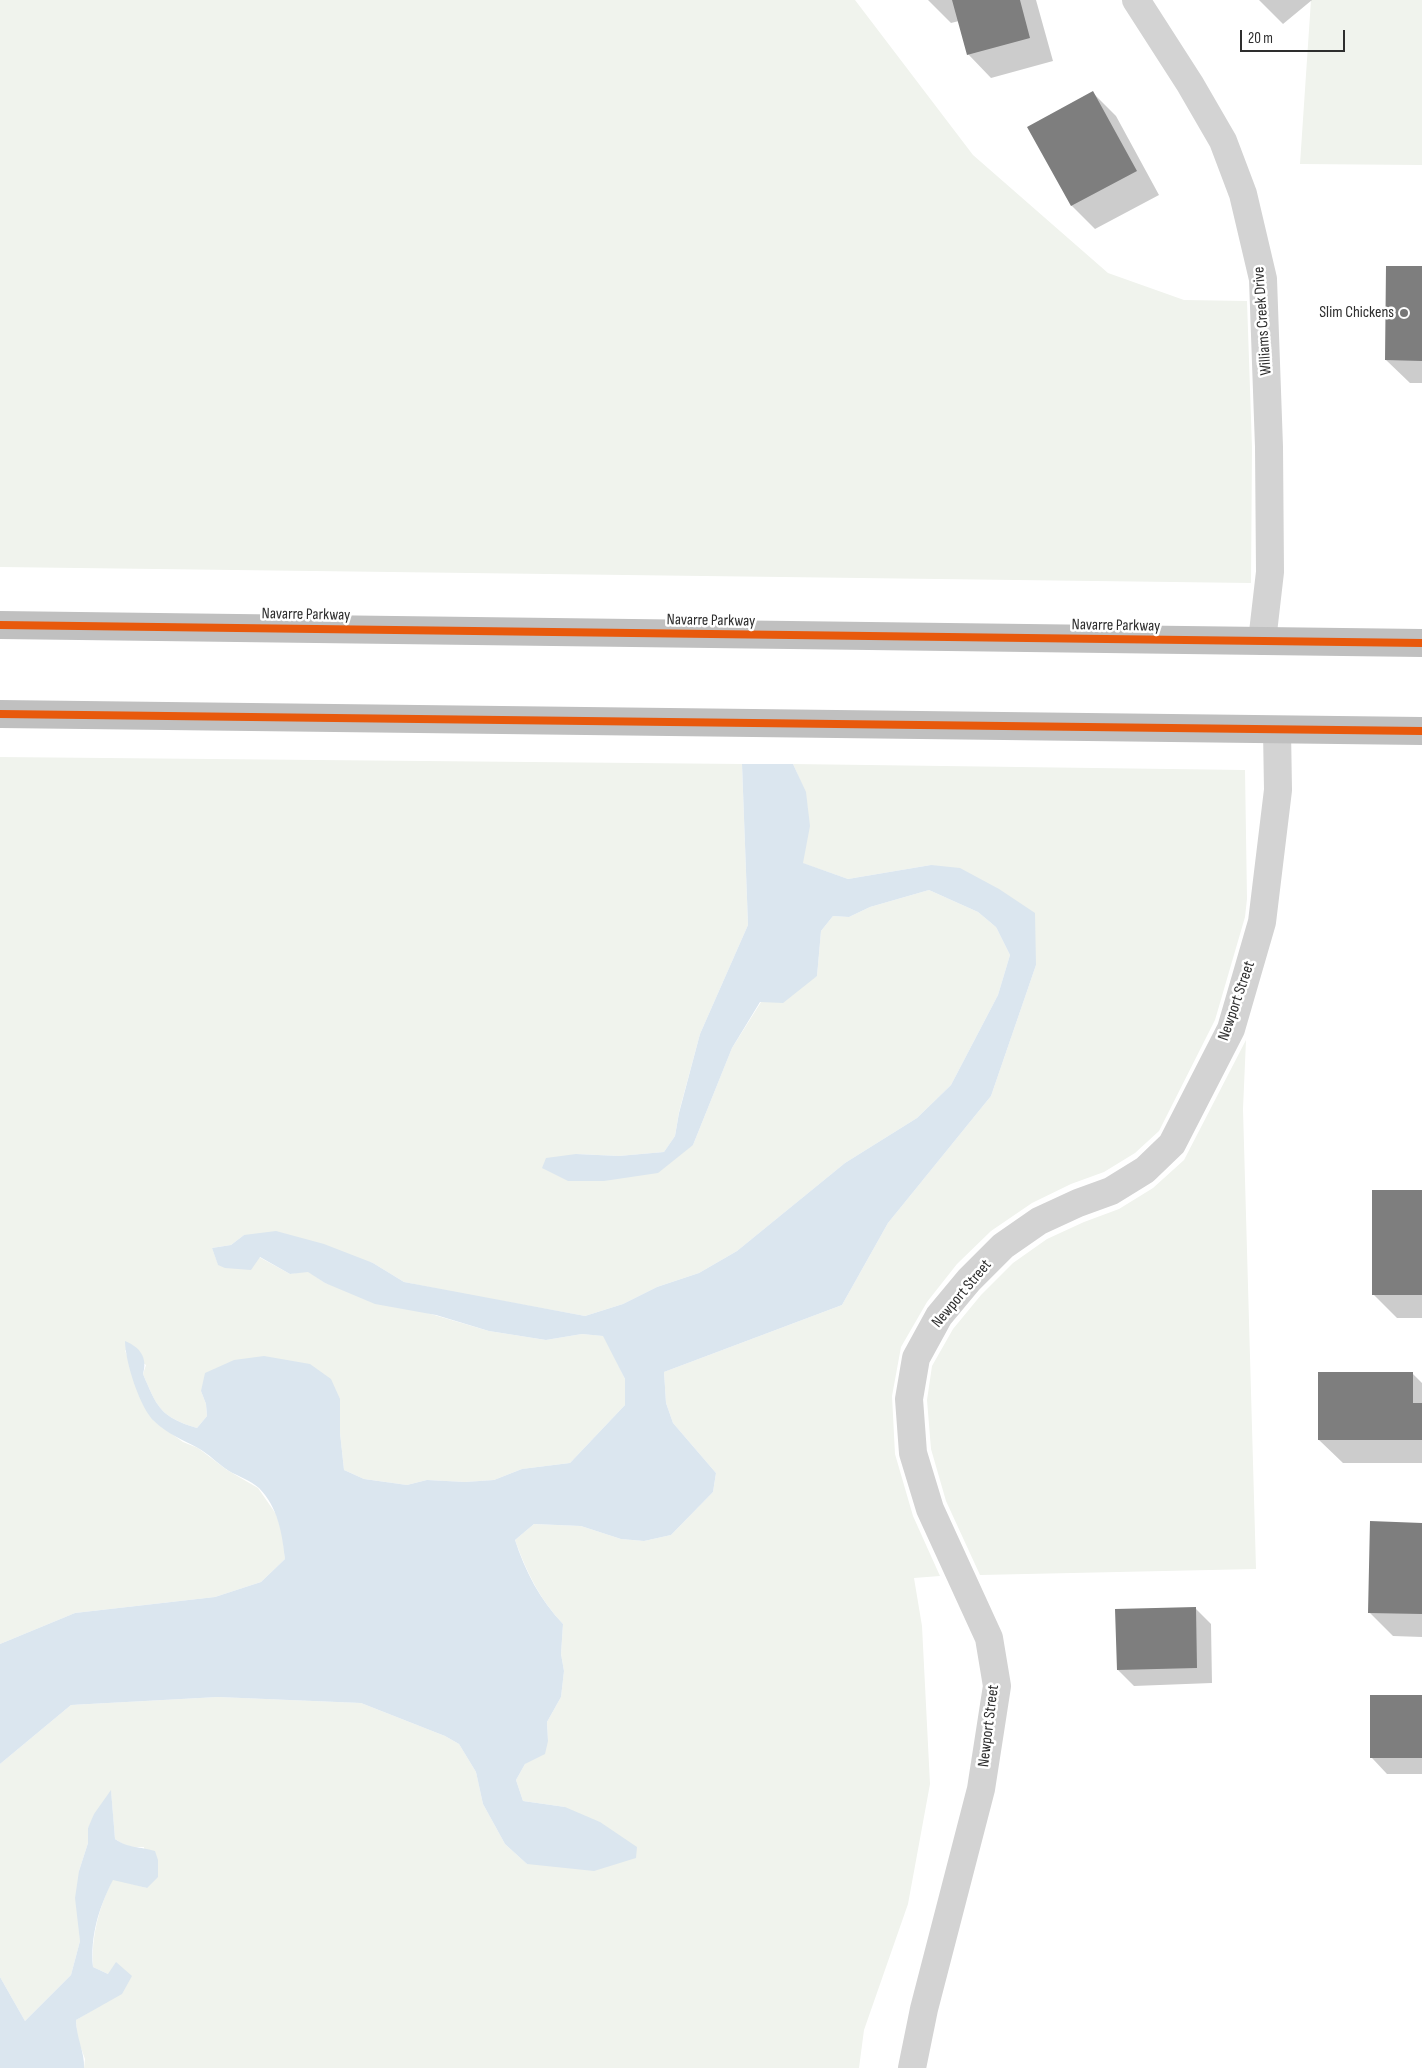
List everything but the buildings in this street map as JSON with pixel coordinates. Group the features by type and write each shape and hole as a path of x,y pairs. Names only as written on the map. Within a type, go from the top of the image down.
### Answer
{"highway":[{"name":"Navarre Parkway","path":"0,625 1422,643"},
{"path":"0,714 1422,731"}],"street":[{"name":"Williams Creek Drive","path":"1136,0 1190,84 1223,141 1243,194 1263,279 1269,448 1270,572 1262,641"},
{"name":"Newport Street","path":"912,2068 924,2009 981,1789 997,1686 989,1638 930,1509 913,1453 910,1399 916,1358 939,1316 968,1280 1003,1246 1039,1221 1078,1203 1111,1191 1145,1170 1172,1144 1231,1029 1262,922 1278,790 1277,730"}],"shaded area":[{"path":"0,0 855,0 973,155 1108,273 1184,300 1247,301 1252,448 1251,583 0,567"},
{"path":"1311,0 1422,0 1422,165 1300,164"},
{"path":"0,757 742,764 748,925 700,1034 679,1112 675,1136 664,1152 619,1156 576,1154 568,1181 693,1145 732,1048 761,1002 817,976 821,931 833,916 849,917 870,907 929,890 978,912 996,927 1010,955 998,995 951,1085 917,1118 845,1163 737,1251 699,1273 657,1287 623,1304 585,1316 464,1294 404,1282 373,1263 244,1235 231,1245 212,1248 218,1264 259,1257 290,1274 308,1271 325,1283 489,1331 546,1340 582,1334 604,1336 625,1379 625,1405 570,1463 522,1469 494,1480 465,1482 427,1480 407,1485 364,1479 344,1470 340,1433 340,1399 201,1391 206,1404 207,1416 197,1428 175,1420 161,1409 156,1403 143,1374 146,1365 125,1350 141,1398 154,1421 183,1442 198,1448 227,1470 258,1488 276,1514 282,1532 285,1559 261,1582 215,1597 75,1613 0,1644"},
{"path":"742,764 793,764 806,792 810,826 803,863 848,879 931,865 960,868 999,889 1035,913 1036,965 991,1096 888,1223 842,1305 664,1372 666,1403 673,1423 716,1473 713,1492 671,1535 644,1541 621,1539 581,1526 534,1524 515,1540 523,1563 534,1585 547,1605 563,1624 561,1654 564,1671 561,1697 547,1722 548,1741 545,1754 525,1764 516,1780 523,1801 565,1807 600,1822 637,1847 636,1858 594,1871 527,1864 505,1844 483,1804 476,1772 459,1744 445,1736 361,1703 218,1697 71,1705 0,1764 0,1644 75,1613 215,1597 261,1582 285,1559 275,1512 271,1503 259,1488 229,1471 202,1450 165,1430 149,1416 134,1384 125,1341 135,1346 142,1354 144,1363 143,1374 156,1403 167,1415 175,1420 197,1428 207,1416 206,1404 201,1391 205,1373 234,1360 264,1356 310,1364 331,1379 340,1399 340,1433 344,1470 364,1479 407,1485 427,1480 465,1482 494,1480 522,1469 570,1463 625,1405 625,1379 603,1336 582,1334 546,1340 489,1331 436,1315 375,1304 325,1283 308,1272 290,1274 260,1257 251,1270 225,1268 218,1265 212,1248 231,1245 244,1235 276,1231 324,1244 373,1263 404,1282 585,1316 623,1304 657,1287 699,1273 737,1251 845,1163 917,1118 951,1085 998,995 1010,955 996,927 978,912 929,890 870,907 849,917 833,916 821,931 817,976 783,1003 760,1002 732,1048 693,1145 658,1173 604,1181 568,1181 542,1168 546,1158 576,1154 619,1156 664,1152 675,1136 679,1113 700,1034 748,925"},
{"path":"793,764 1245,770 1247,899 1245,917 1215,1020 1159,1131 1135,1153 1104,1172 1071,1184 1032,1203 991,1231 957,1264 927,1302 901,1347 892,1396 895,1454 913,1516 940,1576 914,1578 922,1626 930,1784 908,1904 864,2030 859,2068 84,2068 85,2059 77,2037 76,2020 96,2008 108,1974 93,1967 93,1944 97,1922 113,1879 147,1888 144,1847 128,1847 115,1839 111,1791 88,1828 88,1843 79,1871 80,1941 71,1975 25,2021 0,1977 0,1764 71,1705 218,1697 361,1703 445,1736 459,1744 476,1772 483,1804 505,1844 527,1864 565,1807 523,1801 516,1780 525,1764 548,1741 547,1722 561,1697 564,1671 561,1654 563,1624 547,1605 534,1585 515,1540 534,1524 581,1526 621,1539 644,1541 671,1535 713,1492 716,1473 673,1423 666,1403 664,1372 842,1305 888,1223 991,1096 1036,965 931,865 848,879 802,863 807,835 808,812 804,790"},
{"path":"1246,1040 1243,1109 1256,1569 980,1575 946,1501 931,1449 927,1400 932,1366 953,1329 981,1295 1013,1263 1047,1239 1119,1209 1153,1188 1184,1160"},
{"path":"111,1790 115,1839 130,1846 155,1851 158,1860 158,1877 147,1888 113,1880 94,1933 93,1967 108,1974 116,1962 132,1976 122,1994 76,2020 84,2068 0,2068 0,1977 25,2021 71,1975 80,1941 75,1898 79,1871 88,1843 88,1828 94,1814"}],"cycle path":[{"path":"0,625 1422,643"},
{"path":"0,714 1422,731"}],"place":[{"name":"Slim Chickens","path":"1404,313"}]}
